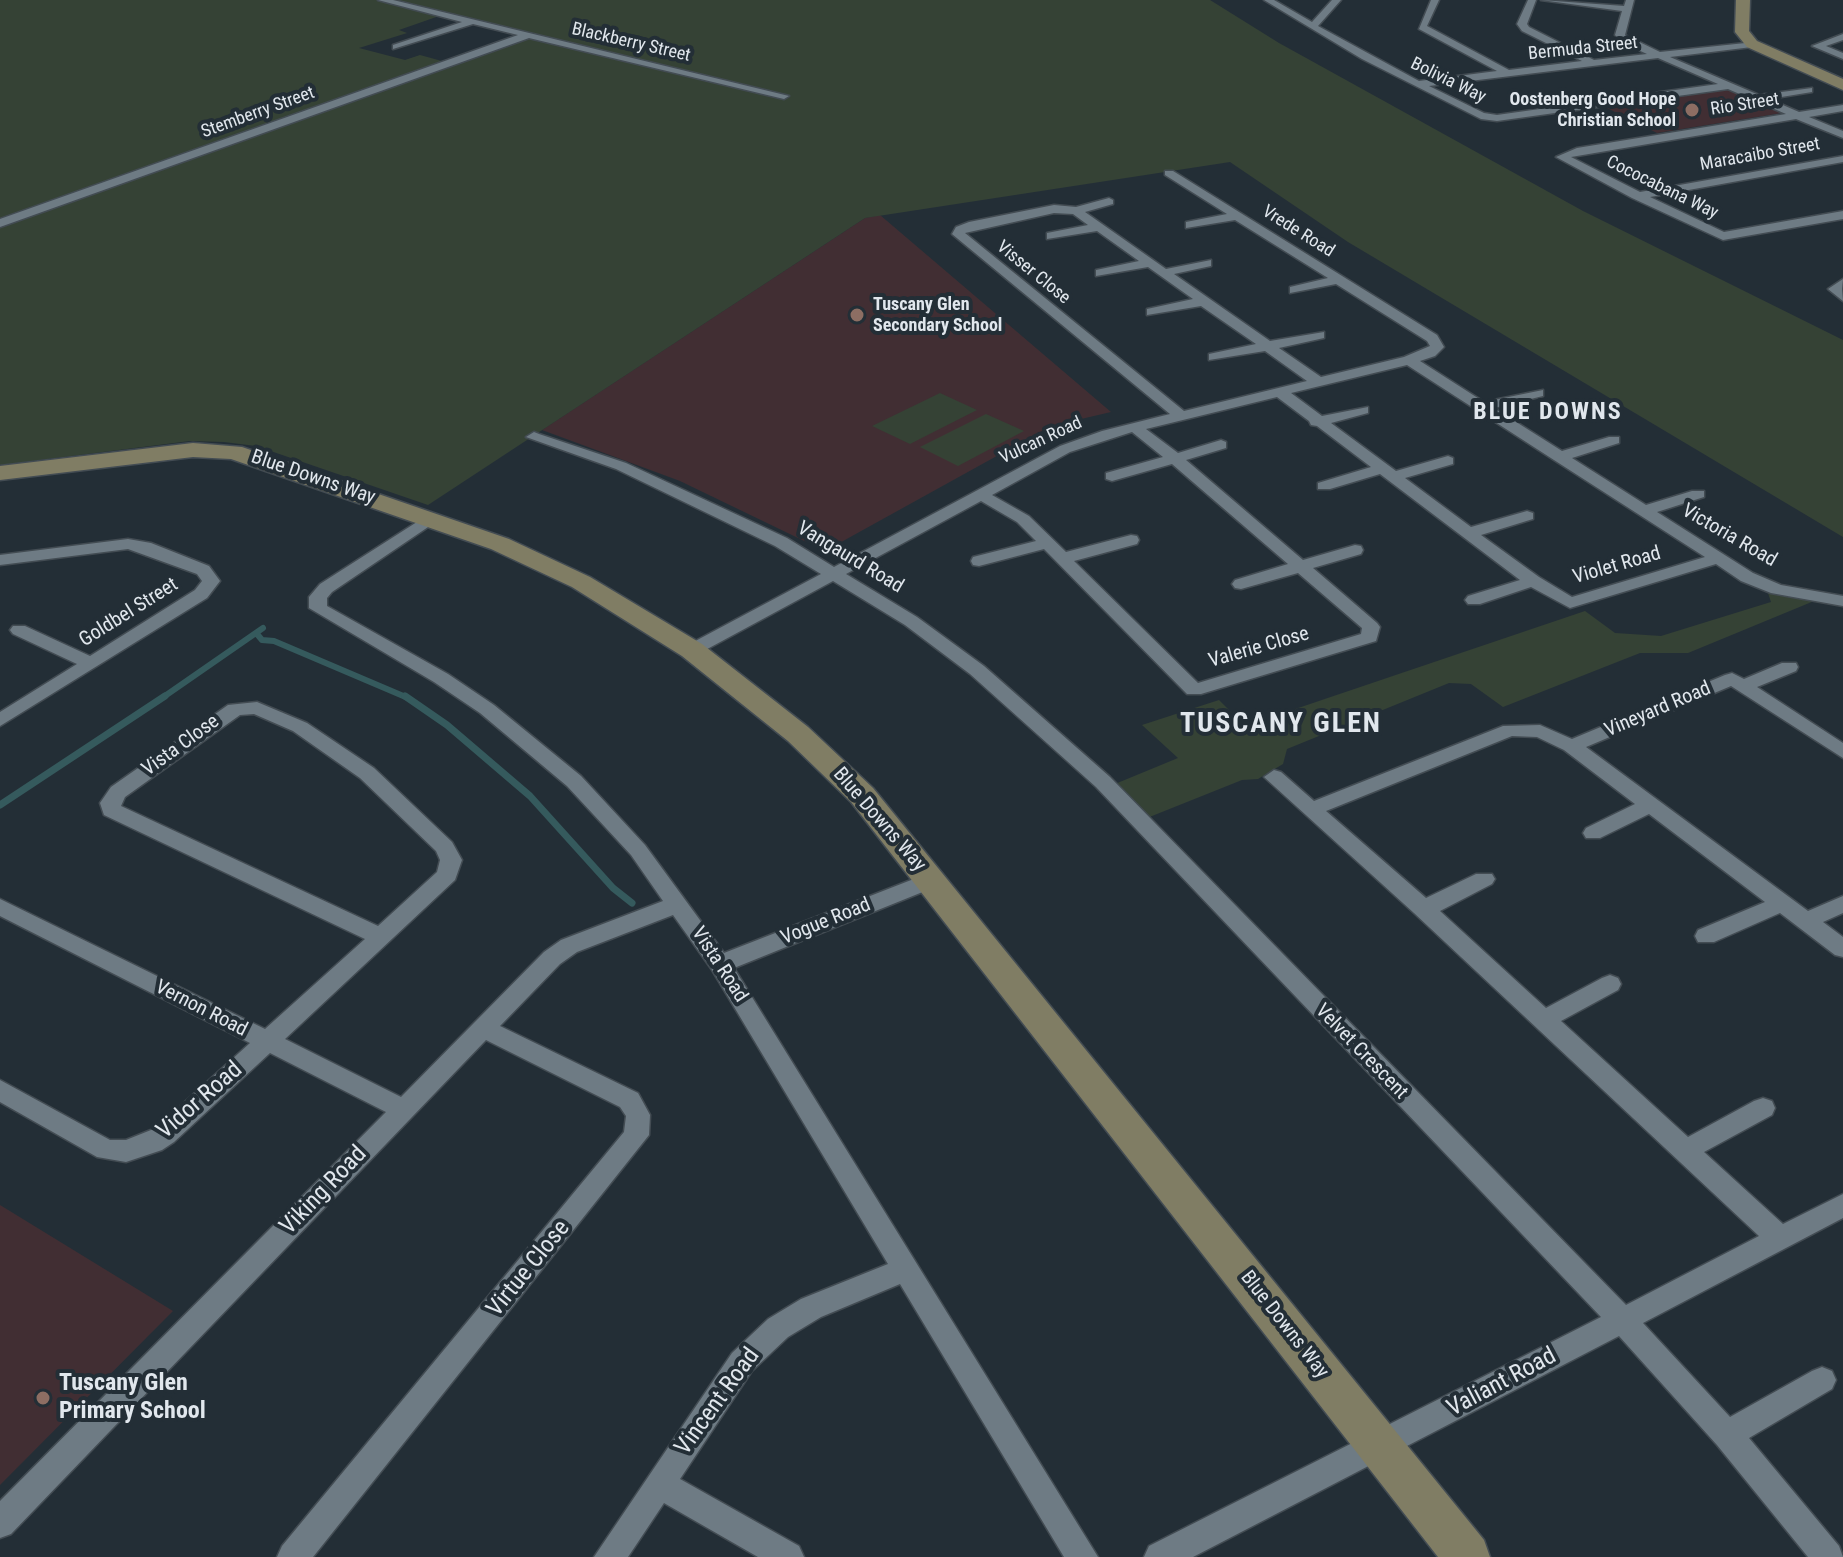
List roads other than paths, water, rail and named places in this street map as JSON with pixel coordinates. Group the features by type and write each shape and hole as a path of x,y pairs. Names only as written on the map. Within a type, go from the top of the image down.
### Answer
{"street":[{"name":"Blackberry Street","path":"382,0 784,96"},
{"name":"Bolivia Way","path":"1268,0 1477,115 1497,118 1727,86"},
{"path":"1313,26 1337,0"},
{"path":"1435,0 1422,27 1507,73"},
{"path":"1532,0 1523,27 1593,63"},
{"path":"1545,0 1629,3 1620,35 1657,56 1843,135"},
{"path":"1743,0 1742,32 1752,44 1843,85"},
{"path":"396,47 471,22"},
{"name":"Stemberry Street","path":"0,223 528,35"},
{"path":"1843,37 1817,46 1843,56"},
{"name":"Bermuda Street","path":"1417,84 1752,44"},
{"path":"1756,98 1808,90"},
{"name":"Rio Street","path":"1563,159 1563,155 1577,151 1843,108"},
{"name":"Cococabana Way","path":"1563,159 1712,233 1730,236 1843,215"},
{"name":"Maracaibo Street","path":"1636,196 1843,159"},
{"name":"Vrede Road","path":"1169,173 1432,338 1437,347"},
{"name":"Visser Close","path":"1109,202 1076,211 1054,209 969,226 958,234 1181,416"},
{"path":"1076,211 1317,381"},
{"name":"Vrede Road","path":"1190,225 1237,216"},
{"name":"Visser Close","path":"1051,236 1099,227"},
{"path":"1101,273 1150,263"},
{"path":"1164,273 1207,263"},
{"name":"Vrede Road","path":"1295,290 1339,279"},
{"path":"1843,283 1834,289 1843,297"},
{"path":"1152,312 1204,301"},
{"path":"1214,357 1319,335"},
{"name":"Vulcan Road","path":"692,650 1065,449 1134,427 1409,360 1430,353 1437,347"},
{"name":"Victoria Road","path":"1409,360 1747,577 1777,589 1843,601"},
{"name":"Violet Road","path":"1279,391 1316,422 1533,581 1570,603 1716,559"},
{"path":"1484,406 1538,393"},
{"path":"1316,422 1363,410"},
{"name":"Valerie Close","path":"980,494 1015,513 1194,690 1370,637 1371,627 1175,458 1134,427"},
{"name":"Vangaurd Road","path":"534,437 664,485 758,530 835,573 911,621 977,670 1103,782"},
{"path":"1559,457 1614,440"},
{"path":"1112,476 1221,445"},
{"name":"Blue Downs Way","path":"0,473 193,450 234,452 500,544 581,582 692,650 798,734 862,795 1467,1557"},
{"path":"1324,486 1448,461"},
{"name":"Victoria Road","path":"1644,511 1698,494"},
{"path":"1469,533 1527,516"},
{"name":"Vista Road","path":"431,518 326,588 318,597 318,608 441,678 518,732 574,781 616,824 720,964 1082,1557"},
{"path":"1061,559 1131,540"},
{"path":"979,561 1047,543"},
{"name":"Goldbel Street","path":"0,560 128,544 145,547 203,570 211,577 210,585 201,594 0,720"},
{"path":"1241,584 1355,550"},
{"path":"1474,600 1533,581"},
{"path":"19,630 91,663"},
{"name":"Vineyard Road","path":"1571,746 1732,679 1743,686 1789,667"},
{"path":"1743,686 1843,752"},
{"name":"Vista Close","path":"267,1042 381,937 447,875 451,867 449,853 420,820 367,773 300,727 257,708 235,709 113,797 110,807 115,813 381,937"},
{"path":"1312,809 1510,730 1540,731 1571,746 1843,949"},
{"path":"1274,777 1424,909 1779,1237"},
{"name":"Velvet Crescent","path":"1103,782 1622,1320 1727,1435 1828,1557"},
{"path":"1593,833 1650,805"},
{"path":"1424,909 1484,879"},
{"name":"Vogue Road","path":"720,964 932,880"},
{"path":"1706,936 1783,903"},
{"name":"Viking Road","path":"0,1523 559,952 678,904"},
{"path":"1806,921 1843,904"},
{"name":"Vernon Road","path":"0,907 403,1109"},
{"path":"1544,1020 1610,984"},
{"name":"Virtue Close","path":"293,1557 636,1135 638,1115 629,1100 483,1028"},
{"name":"Vidor Road","path":"0,1090 98,1147 126,1151 153,1143 165,1135 267,1042"},
{"path":"1686,1150 1763,1108"},
{"name":"Valiant Road","path":"1160,1557 1380,1447 1843,1205"},
{"name":"Vincent Road","path":"610,1557 742,1362 778,1328 811,1308 906,1269"},
{"path":"1727,1435 1822,1380"},
{"path":"660,1484 788,1557"}],"waterway":[{"path":"163,698 263,628"},
{"path":"257,634 262,640 274,641 408,698"},
{"path":"0,805 163,698"},
{"path":"408,698 447,725 530,796 613,888 632,903"}],"place":[{"name":"Oostenberg Good Hope Christian School","path":"1692,110"},
{"name":"Tuscany Glen Secondary School","path":"857,315"},
{"name":"Tuscany Glen Primary School","path":"43,1398"}],"district":[{"name":"BLUE DOWNS","path":"1548,413"},
{"name":"TUSCANY GLEN","path":"1281,725"}]}
